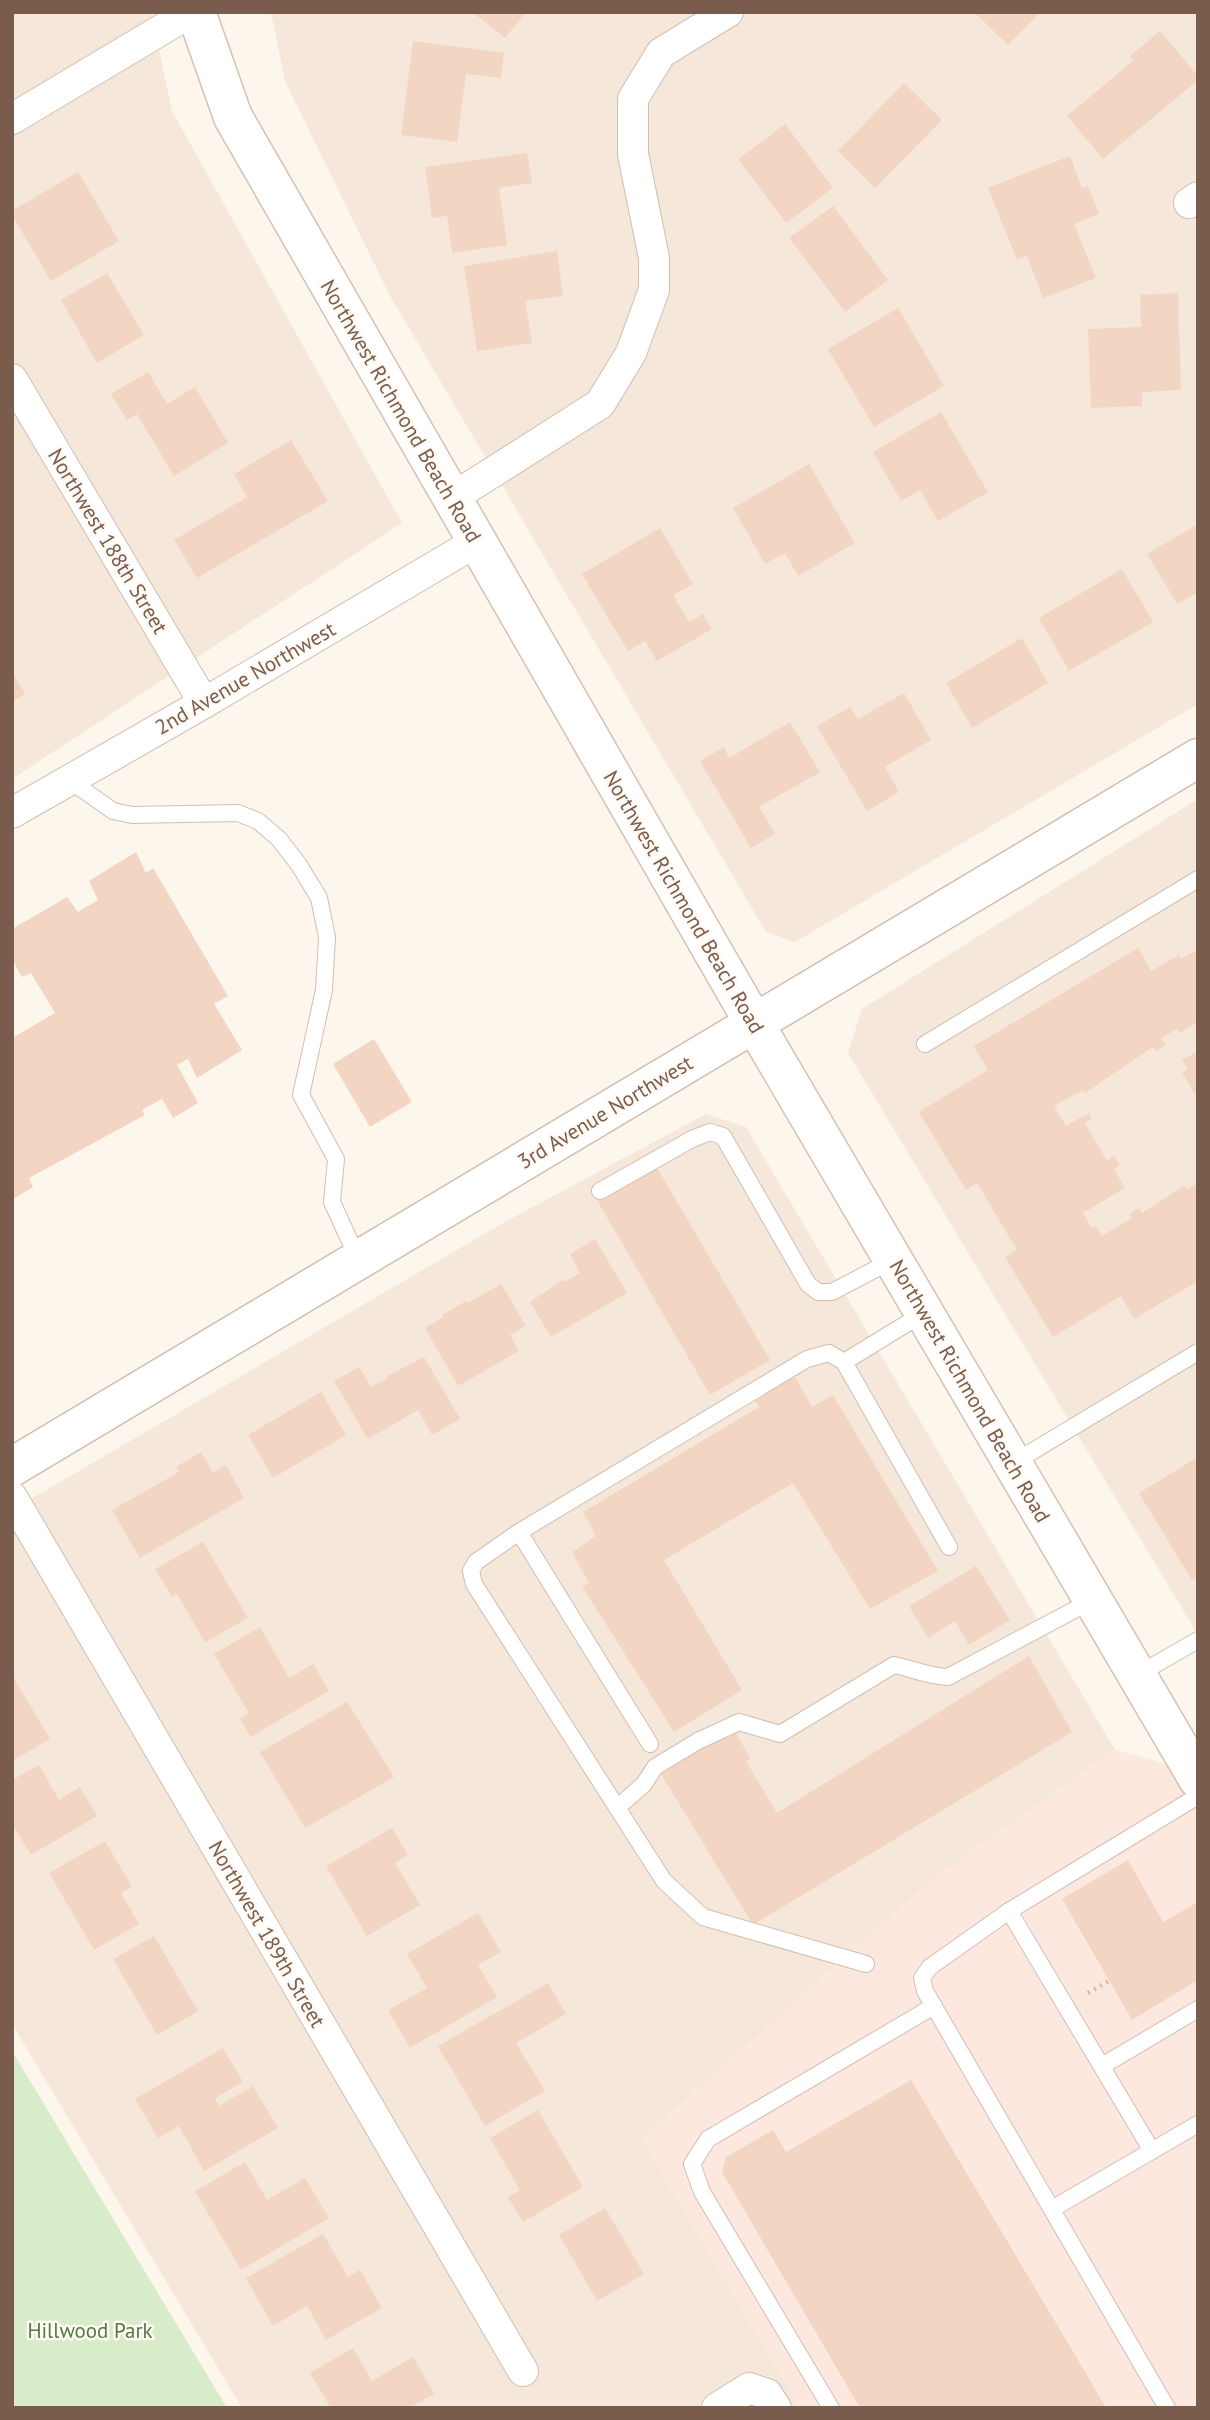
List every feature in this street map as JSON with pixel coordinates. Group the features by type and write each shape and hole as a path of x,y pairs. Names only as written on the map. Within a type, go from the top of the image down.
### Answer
{"main road":[{"name":"Northwest Richmond Beach Road","path":"193,12 233,117 754,1023 1198,1779"},
{"name":"3rd Avenue Northwest","path":"12,1467 754,1023 1194,769"}],"street":[{"path":"12,119 193,12"},
{"path":"452,498 600,404 631,353 654,290 654,258 633,154 633,99 661,53 728,12"},
{"name":"Northwest 188th Street","path":"12,379 204,703"},
{"name":"2nd Avenue Northwest","path":"12,813 476,542"},
{"name":"Northwest 189th Street","path":"12,1497 523,2371"},
{"path":"717,2408 749,2388 767,2394 776,2408"}],"lane":[{"path":"69,780 113,811 132,815 238,813 258,821 279,839 306,876 319,898 327,937 324,990 301,1095 336,1159 332,1202 358,1259"},
{"path":"925,1044 1198,879"},
{"path":"600,1191 692,1139 710,1132 723,1136 808,1284 818,1292 832,1292 893,1260"},
{"path":"844,1362 924,1313"},
{"path":"1013,1463 1198,1352"},
{"path":"866,1964 703,1917 664,1881 474,1584 471,1571 476,1562 519,1532 807,1359 829,1353 844,1362 949,1547"},
{"path":"519,1532 650,1744"},
{"path":"617,1808 644,1784 656,1767 698,1741 739,1722 780,1734 894,1665 928,1676 948,1677 1093,1600"},
{"path":"1137,1675 1198,1640"},
{"path":"1167,2408 925,1991 922,1978 930,1967 1009,1910 1198,1796"},
{"path":"1009,1910 1152,2151"},
{"path":"831,2408 702,2192 692,2164 708,2139 934,2006"},
{"path":"1102,2066 1198,2009"},
{"path":"1052,2209 1198,2124"}],"shaded area":[{"path":"12,12 151,12 172,111 402,523 12,779"},
{"path":"271,12 1198,12 1198,704 795,942 766,932 390,296 285,81"},
{"path":"1198,799 1198,1635 848,1053 862,1009"},
{"path":"706,1114 746,1127 1115,1750 930,1881 642,2139 800,2408 242,2408 12,2024 12,1510 503,1223"},
{"path":"1115,1750 1198,1772 1198,2408 800,2408 642,2139 930,1881"}],"green space":[{"name":"Hillwood Park","path":"12,2051 227,2408 12,2408"}],"building":[{"path":"472,12 526,12 505,38"},
{"path":"974,12 1041,12 1008,45"},
{"path":"1160,31 1198,76 1198,80 1103,159 1067,116 1133,61 1129,57"},
{"path":"413,41 504,53 501,78 466,74 457,142 401,135"},
{"path":"904,83 942,120 875,188 838,151"},
{"path":"785,124 833,188 786,223 738,159"},
{"path":"527,153 532,183 499,188 507,245 452,253 447,216 432,218 425,167"},
{"path":"1070,156 1082,188 1088,186 1099,214 1074,224 1096,278 1043,298 1027,256 1017,260 988,188"},
{"path":"78,172 119,241 51,281 12,211"},
{"path":"833,206 888,280 845,312 789,238"},
{"path":"557,251 563,296 525,301 532,343 477,351 464,266"},
{"path":"107,273 144,335 97,363 61,300"},
{"path":"1178,293 1181,390 1142,392 1142,406 1091,408 1088,329 1141,327 1140,295"},
{"path":"898,308 944,386 874,427 828,349"},
{"path":"148,372 167,404 195,387 228,443 174,476 137,414 127,420 111,394"},
{"path":"941,412 988,492 938,521 920,490 901,501 873,452"},
{"path":"291,440 328,501 197,578 174,540 247,497 234,474"},
{"path":"809,464 855,543 798,576 785,553 765,564 733,508"},
{"path":"1198,524 1198,592 1177,604 1147,554"},
{"path":"660,528 693,584 673,595 689,622 703,614 712,629 657,661 645,641 628,651 582,574"},
{"path":"1122,569 1153,622 1069,671 1039,618"},
{"path":"1022,638 1048,683 972,728 946,683"},
{"path":"12,672 25,694 12,702"},
{"path":"904,693 931,740 885,767 899,792 867,811 817,726 850,707 858,719"},
{"path":"790,722 820,772 759,807 775,834 751,848 700,761 724,747 729,758"},
{"path":"136,852 146,873 153,868 228,996 214,1004 242,1050 197,1078 188,1059 177,1065 198,1103 173,1118 162,1099 142,1110 145,1115 29,1178 33,1187 12,1200 12,1038 55,1013 31,973 22,977 12,959 12,929 67,897 78,912 98,900 89,881"},
{"path":"1138,948 1151,971 1179,955 1181,959 1198,949 1198,1022 1180,1033 1177,1029 1161,1038 1166,1045 1156,1051 1153,1047 1085,1093 1083,1090 1054,1106 1066,1126 1089,1113 1092,1119 1085,1123 1107,1161 1114,1156 1120,1165 1114,1169 1125,1188 1083,1213 1092,1228 1096,1226 1102,1236 1132,1218 1129,1214 1139,1208 1142,1213 1185,1185 1187,1189 1198,1183 1198,1281 1134,1319 1121,1296 1053,1337 1005,1257 1017,1250 977,1183 966,1190 919,1112 988,1070 974,1046"},
{"path":"374,1039 412,1102 370,1127 333,1064"},
{"path":"1198,1051 1198,1099 1182,1072 1188,1069 1182,1060"},
{"path":"656,1166 770,1360 710,1395 597,1200"},
{"path":"595,1239 627,1293 551,1337 530,1302 563,1280 564,1282 580,1273 570,1254"},
{"path":"501,1284 526,1326 510,1335 519,1351 458,1386 425,1328 466,1301 468,1303"},
{"path":"424,1357 460,1419 432,1435 418,1410 368,1439 334,1381 359,1367 371,1387"},
{"path":"794,1375 812,1407 833,1395 938,1571 870,1609 793,1483 664,1560 742,1690 674,1732 582,1586 589,1583 572,1552 596,1536 583,1512 759,1407 754,1399"},
{"path":"321,1392 346,1435 273,1478 248,1435"},
{"path":"201,1452 213,1473 226,1465 244,1498 140,1558 112,1510 179,1472 176,1467"},
{"path":"1198,1457 1198,1576 1192,1580 1139,1493"},
{"path":"203,1542 248,1618 205,1642 177,1594 172,1597 155,1569"},
{"path":"976,1566 1010,1620 969,1645 955,1621 928,1638 909,1606"},
{"path":"260,1627 289,1678 313,1664 329,1691 250,1737 240,1719 249,1713 214,1654"},
{"path":"1029,1656 1072,1732 753,1925 661,1774 734,1730 751,1759 746,1761 777,1813"},
{"path":"12,1675 50,1739 12,1761"},
{"path":"347,1702 394,1777 305,1828 260,1752"},
{"path":"39,1765 59,1800 80,1787 97,1816 31,1855 12,1824 12,1780"},
{"path":"392,1828 408,1855 395,1863 420,1905 367,1936 326,1866"},
{"path":"105,1841 132,1887 121,1893 139,1924 94,1950 49,1873"},
{"path":"1128,1860 1163,1922 1198,1902 1198,1980 1132,2020 1062,1899"},
{"path":"478,1913 501,1952 478,1965 497,1997 410,2048 388,2010 427,1988 407,1954"},
{"path":"154,1936 198,2011 157,2035 113,1959"},
{"path":"548,1983 566,2014 516,2043 545,2091 485,2126 438,2046"},
{"path":"223,2048 243,2082 215,2098 219,2106 253,2086 278,2128 204,2171 179,2126 158,2138 135,2099"},
{"path":"911,2080 1106,2408 860,2408 722,2172 726,2157 773,2130 786,2152"},
{"path":"538,2110 583,2187 523,2222 508,2197 520,2190 490,2138"},
{"path":"245,2162 267,2200 305,2178 329,2218 241,2270 195,2191"},
{"path":"605,2208 644,2274 597,2301 559,2235"},
{"path":"323,2234 348,2277 360,2270 382,2308 326,2340 307,2306 273,2326 246,2278"},
{"path":"353,2348 372,2381 413,2357 434,2394 409,2408 331,2408 310,2373"}]}
